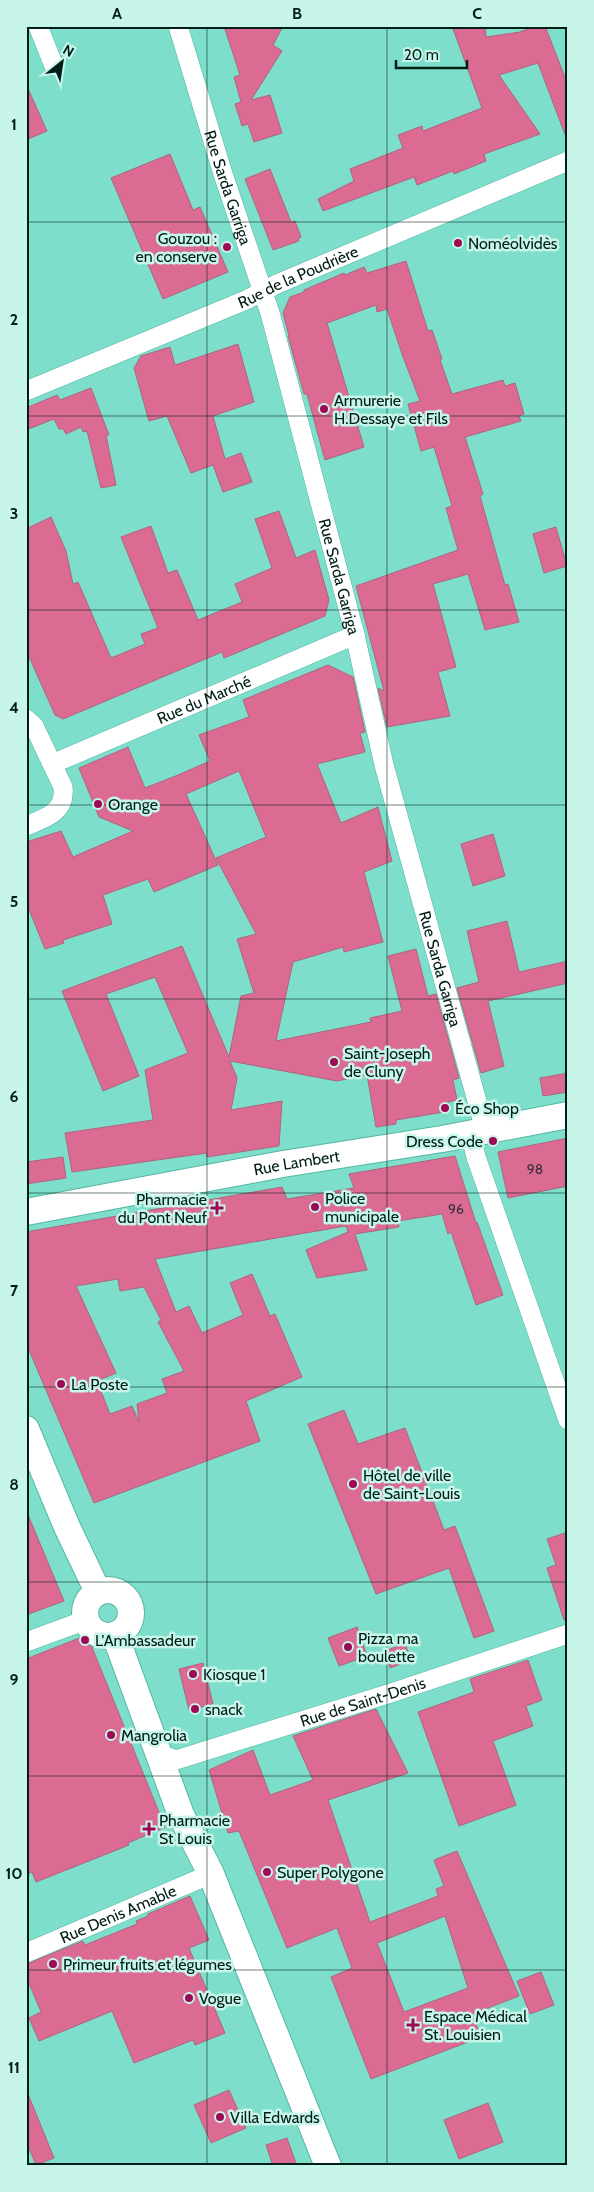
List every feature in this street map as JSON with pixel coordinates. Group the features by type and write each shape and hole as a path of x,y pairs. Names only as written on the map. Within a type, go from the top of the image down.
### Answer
{"main road":[{"name":"Rue Lambert","path":"26,1212 283,1164 478,1132 568,1115"},
{"path":"26,1429 98,1592"},
{"path":"113,1590 120,1593 129,1605 131,1612 127,1626 115,1635 101,1635 94,1631 86,1620 86,1603 91,1596 98,1592 113,1590"},
{"path":"115,1635 167,1757 211,1874 328,2166"}],"street":[{"path":"38,26 54,66"},
{"name":"Rue Sarda Garriga","path":"178,26 261,292 270,313 355,635 384,765 478,1132 476,1157 568,1420"},
{"name":"Rue de la Poudrière","path":"26,391 568,161"},
{"name":"Rue du Marché","path":"52,764 355,635"},
{"path":"26,719 34,726 63,786 64,793 61,806 53,816 26,826"},
{"path":"26,1642 86,1620"},
{"name":"Rue de Saint-Denis","path":"167,1757 392,1693 568,1634"},
{"name":"Rue Denis Amable","path":"26,1953 211,1874"}],"building":[{"path":"224,26 283,26 273,45 282,51 251,100 270,95 282,133 254,142 248,124 242,126 235,104 241,102 234,77 240,75"},
{"path":"452,26 485,26 486,37 520,32 536,26 545,26 568,85 568,137 566,137 538,63 499,75 540,134 484,154 486,161 454,174 453,171 417,185 414,177 323,211 318,199 354,181 350,169 403,148 398,135 422,126 423,131 482,108"},
{"path":"26,84 47,131 26,140"},
{"path":"170,154 193,210 200,207 228,272 163,299 111,178"},
{"path":"270,169 291,222 295,221 301,237 298,239 299,241 273,250 245,179"},
{"path":"406,261 428,331 432,330 452,394 503,380 505,386 515,383 524,414 519,416 521,421 465,437 483,494 480,496 505,585 508,584 519,622 485,630 468,574 433,584 456,667 438,672 450,716 387,727 378,688 384,691 356,586 458,550 446,508 452,506 434,447 421,451 408,404 420,401 387,309 377,312 376,305 327,323 364,447 325,460 307,394 304,394 283,313 290,297 344,273 345,275 364,267 367,273"},
{"path":"238,344 254,402 213,416 225,459 241,453 252,482 223,492 213,465 191,473 167,416 149,421 134,368 141,356 170,347 175,365"},
{"path":"91,388 109,435 106,435 116,485 101,488 87,431 83,432 81,427 66,434 63,429 59,429 54,419 26,430 26,408 57,395 60,400"},
{"path":"279,511 296,558 315,550 329,600 325,616 224,658 222,652 63,719 55,715 26,650 26,529 51,517 66,551 73,584 78,582 111,658 145,644 141,634 158,628 121,537 151,526 168,573 177,570 198,620 242,602 235,584 272,568 255,519"},
{"path":"556,527 567,566 544,573 533,534"},
{"path":"328,665 353,677 365,732 360,733 365,752 317,764 341,823 378,807 392,861 364,872 383,942 344,952 343,947 293,962 276,1041 371,1022 370,1018 402,1011 388,956 416,949 428,996 436,994 459,1078 453,1080 457,1100 448,1102 450,1111 396,1120 396,1124 376,1127 367,1075 337,1081 230,1061 237,1078 231,1110 282,1101 279,1146 207,1157 207,1153 72,1172 65,1133 153,1120 145,1070 188,1053 155,977 106,994 139,1076 103,1091 62,991 182,946 229,1057 241,996 254,993 237,939 256,934 216,858 266,837 239,771 186,794 218,865 154,892 148,879 103,895 112,924 63,940 64,943 45,949 26,902 26,842 61,831 73,857 133,831 99,817 79,768 128,747 145,788 178,775 210,761 199,735 249,717 243,700"},
{"path":"493,834 505,876 473,886 461,844"},
{"path":"507,921 519,972 568,961 568,983 488,1001 504,1066 481,1073 457,988 479,982 467,931"},
{"path":"568,1073 568,1092 543,1096 540,1078"},
{"path":"568,1138 568,1186 508,1198 498,1152"},
{"path":"455,1156 476,1223 503,1295 476,1305 451,1232 448,1234 442,1214 398,1221 399,1227 355,1234 367,1270 317,1278 306,1250 348,1232 346,1226 155,1259 176,1312 189,1306 202,1333 243,1315 230,1283 252,1274 270,1316 275,1314 302,1377 246,1401 260,1441 94,1503 26,1343 26,1232 282,1187 287,1199 354,1188 349,1174","holes":["118,1279 120,1291 144,1287 161,1320 158,1322 184,1371 162,1379 167,1393 137,1404 139,1422 132,1406 110,1414 97,1381 116,1373 76,1286"]},
{"path":"63,1157 66,1178 26,1184 26,1162"},
{"path":"344,1410 358,1444 405,1428 444,1530 455,1526 494,1631 474,1638 449,1568 376,1594 308,1424"},
{"path":"26,1510 64,1601 26,1615"},
{"path":"568,1532 568,1619 564,1620 547,1568 556,1565 547,1539"},
{"name":"Pizza ma boulette","path":"357,1627 367,1656 339,1666 328,1638"},
{"path":"87,1635 165,1827 128,1843 129,1845 36,1882 32,1872 26,1875 26,1659"},
{"path":"405,1644 411,1660 390,1668 384,1651"},
{"path":"528,1660 542,1700 526,1706 533,1726 493,1741 516,1805 459,1826 418,1712 474,1692 470,1679"},
{"path":"203,1663 213,1704 189,1710 179,1669"},
{"path":"376,1709 408,1773 328,1800 370,1922 438,1896 436,1889 444,1886 434,1860 457,1851 519,1996 472,2014 481,2037 371,2079 331,1977 352,1968 337,1928 287,1948 239,1831 228,1833 209,1770 253,1750 270,1795 313,1780 293,1736","holes":["445,1916 468,1988 404,2012 377,1943"]},
{"path":"190,1896 209,1940 189,1948 225,2033 195,2045 193,2040 134,2063 112,2011 39,2041 29,2018 41,2012 26,1976 26,1964 83,1941 85,1945 137,1924 136,1921 148,1916 148,1914"},
{"path":"541,1972 554,2005 530,2014 517,1981"},
{"path":"26,2089 54,2158 36,2165 26,2141"},
{"name":"Villa Edwards","path":"229,2090 246,2128 211,2143 194,2105"},
{"path":"488,2103 503,2142 459,2159 444,2120"},
{"path":"287,2138 297,2166 273,2166 266,2145"}],"place":[{"name":"Noméolvidès","path":"458,243"},
{"name":"Gouzou : en conserve","path":"227,247"},
{"name":"Armurerie H.Dessaye et Fils","path":"324,409"},
{"name":"Orange","path":"98,804"},
{"name":"Saint-Joseph de Cluny","path":"334,1062"},
{"name":"Éco Shop","path":"445,1108"},
{"name":"Dress Code","path":"493,1141"},
{"name":"Police municipale","path":"315,1207"},
{"name":"Pharmacie du Pont Neuf","path":"217,1208"},
{"name":"La Poste","path":"61,1384"},
{"name":"Hôtel de ville de Saint-Louis","path":"353,1484"},
{"name":"L'Ambassadeur","path":"85,1640"},
{"name":"Pizza ma boulette","path":"348,1647"},
{"name":"Kiosque 1","path":"193,1674"},
{"name":"snack","path":"195,1709"},
{"name":"Mangrolia","path":"111,1735"},
{"name":"Pharmacie St Louis","path":"149,1829"},
{"name":"Super Polygone","path":"267,1872"},
{"name":"Primeur fruits et légumes","path":"53,1964"},
{"name":"Vogue","path":"189,1998"},
{"name":"Espace Médical St. Louisien","path":"413,2025"},
{"name":"Villa Edwards","path":"220,2117"}]}
